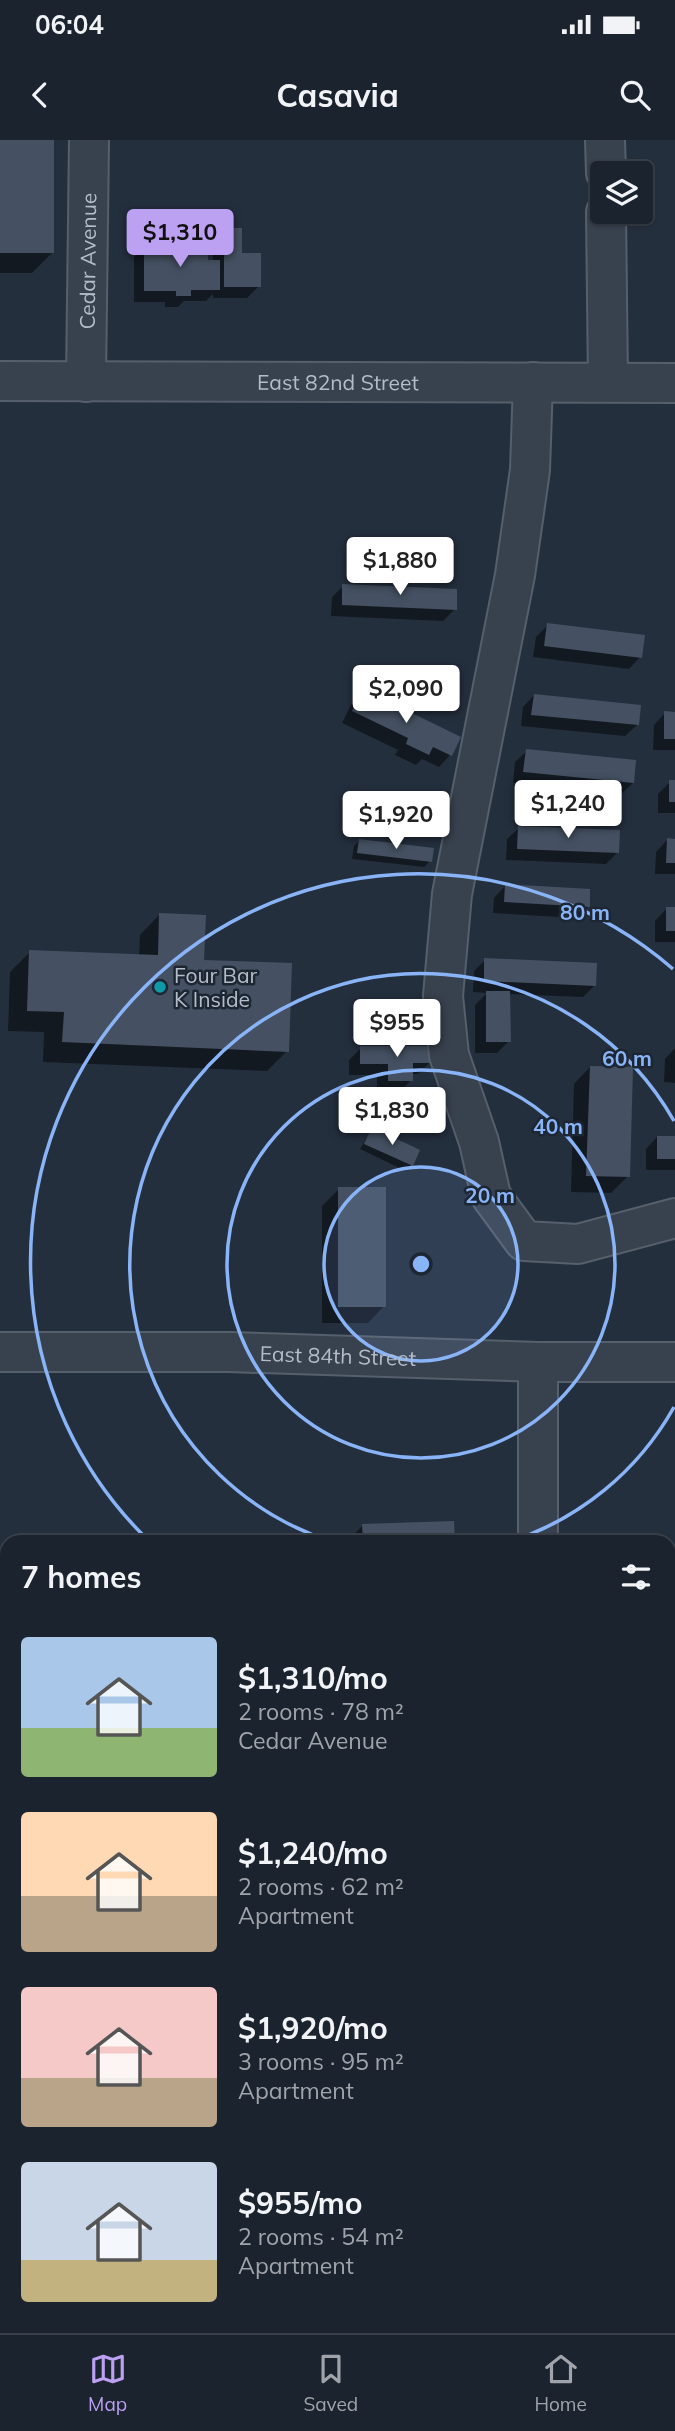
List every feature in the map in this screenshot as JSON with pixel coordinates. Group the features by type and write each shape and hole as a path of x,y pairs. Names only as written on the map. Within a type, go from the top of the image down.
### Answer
{"street":[{"name":"Cedar Avenue","path":"86,382 89,140"},
{"path":"605,140 606,161"},
{"path":"606,224 608,382"},
{"name":"East 82nd Street","path":"0,381 675,383"},
{"path":"533,382 530,470 515,575 452,894 443,996 449,1055 479,1142 491,1196 524,1241 578,1244 675,1218"},
{"name":"East 84th Street","path":"0,1352 242,1352 538,1362 675,1362"},
{"path":"538,1362 538,1535"}],"building":[{"path":"0,140 54,140 54,253 0,253"},
{"path":"224,228 242,228 242,253 261,253 261,287 224,287"},
{"path":"144,244 208,244 208,260 220,260 220,290 191,290 191,296 176,296 176,291 144,291"},
{"path":"342,584 457,589 457,610 342,605"},
{"path":"547,623 645,635 642,658 544,646"},
{"path":"363,689 461,737 452,756 433,747 429,755 406,744 408,738 352,711"},
{"path":"534,694 641,705 639,725 531,715"},
{"path":"664,711 675,712 675,739 664,739"},
{"path":"526,749 636,760 634,783 523,772"},
{"path":"669,780 675,780 675,802 669,802"},
{"path":"518,826 620,830 619,853 517,849"},
{"path":"667,838 675,839 675,863 666,863"},
{"path":"359,839 434,848 432,862 357,853"},
{"path":"505,884 590,889 590,907 504,902"},
{"path":"666,907 675,907 675,931 666,931"},
{"name":"Four Bar K Inside","path":"159,913 206,915 204,960 292,963 289,1052 62,1042 64,1012 27,1011 29,950 158,955"},
{"path":"484,958 597,963 596,986 484,981"},
{"path":"486,991 510,991 511,1042 486,1042"},
{"path":"360,1046 432,1046 432,1063 413,1063 413,1081 388,1081 388,1064 360,1064"},
{"path":"590,1066 633,1067 630,1177 586,1176"},
{"path":"372,1127 420,1150 413,1166 364,1144"},
{"path":"657,1136 675,1136 675,1159 657,1159"},
{"path":"338,1187 386,1187 386,1307 338,1307"},
{"path":"454,1521 455,1535 363,1535 362,1524"}],"place":[{"name":"Four Bar K Inside","path":"160,987"}]}
